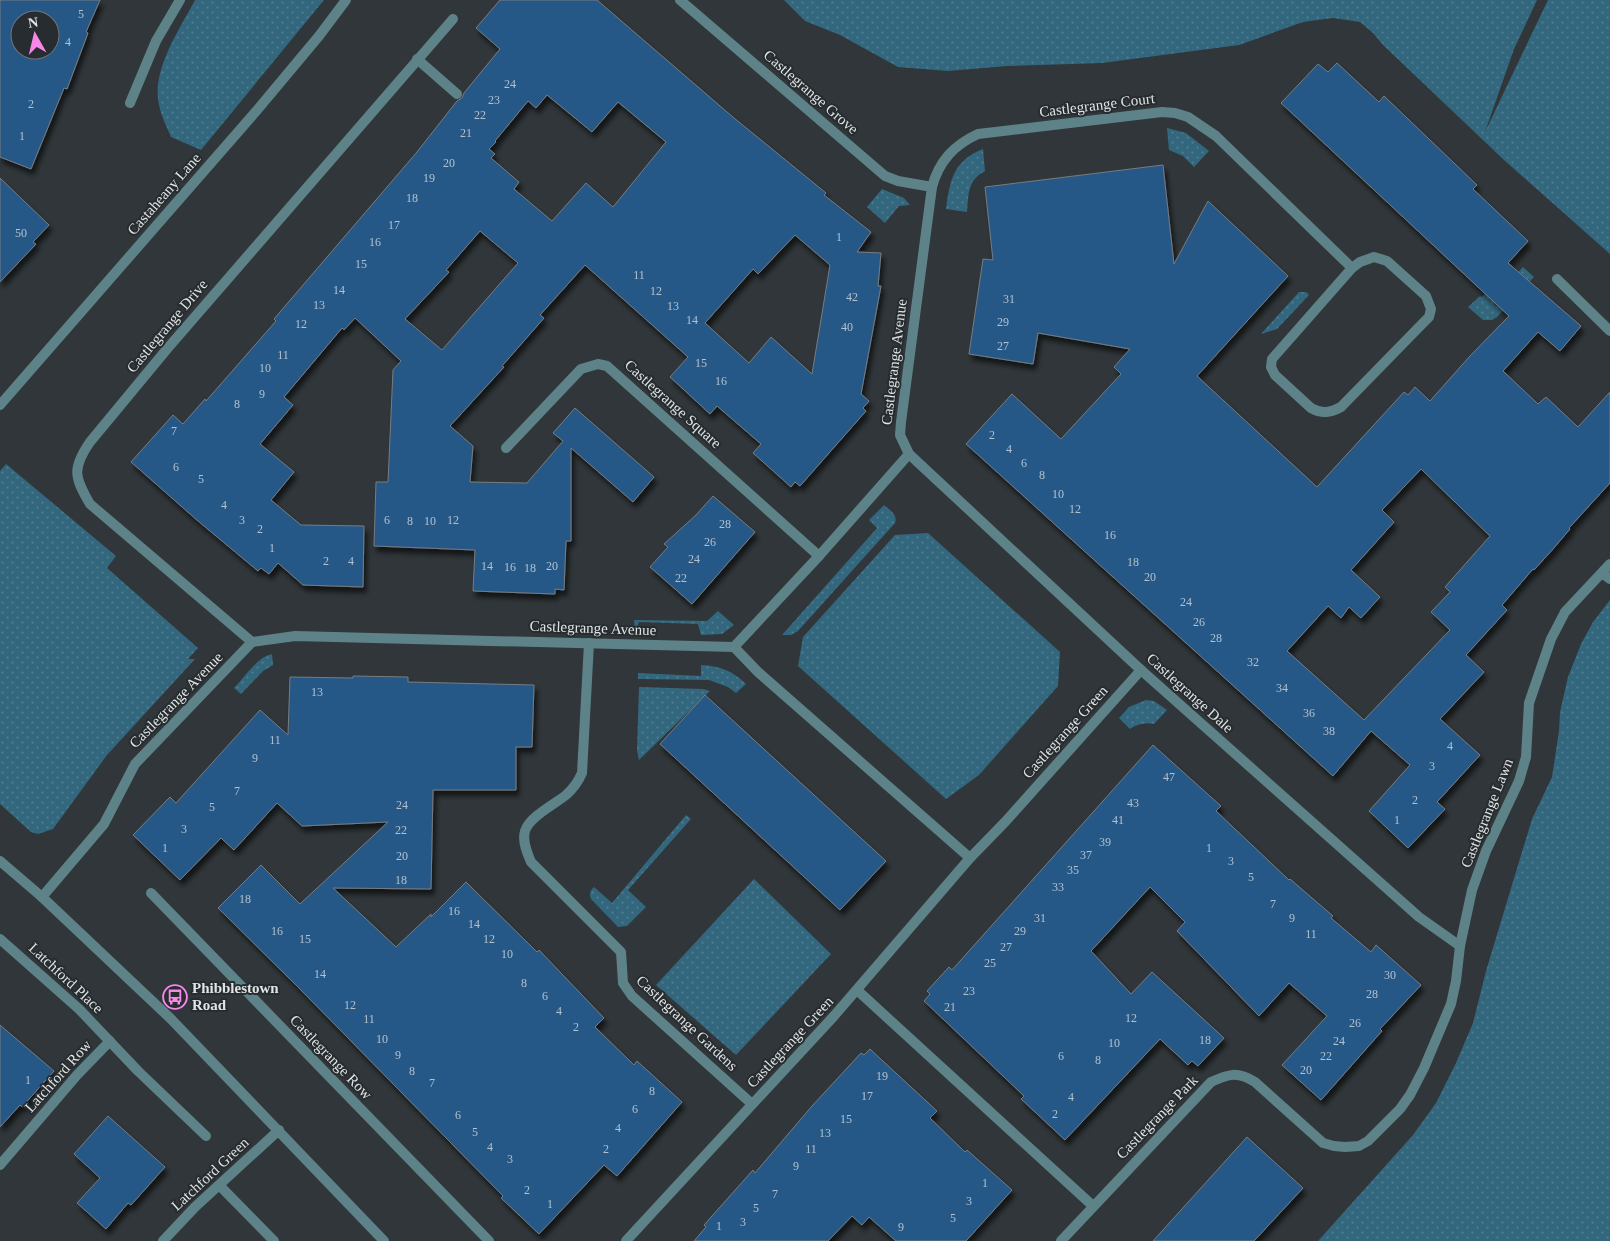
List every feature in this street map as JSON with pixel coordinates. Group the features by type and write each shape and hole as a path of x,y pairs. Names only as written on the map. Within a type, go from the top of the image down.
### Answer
{"street":[{"path":"130,103 156,41 180,0"},
{"name":"Castaheany Lane","path":"0,405 258,109 320,36 346,0"},
{"name":"Castlegrange Grove","path":"680,0 885,176 932,187"},
{"name":"Castlegrange Drive","path":"252,642 90,504 77,479 79,458 167,349 453,19"},
{"path":"417,59 457,94"},
{"name":"Castlegrange Court","path":"932,187 935,174 946,156 957,146 978,134 1175,112 1188,117 1216,136 1352,268"},
{"name":"Castlegrange Avenue","path":"909,454 900,436 900,422 932,187"},
{"path":"1374,257 1387,261 1426,296 1431,309 1429,317 1424,323 1341,408 1326,413 1318,412 1311,408 1275,375 1271,367 1272,359 1352,268 1360,262 1374,257"},
{"path":"1557,279 1610,331"},
{"name":"Castlegrange Square","path":"506,448 581,369 598,364 607,366 819,556"},
{"path":"909,454 819,556 734,647 758,672 970,858"},
{"name":"Castlegrange Dale","path":"909,454 1141,670 1419,917 1460,946"},
{"name":"Castlegrange Lawn","path":"1460,946 1472,890 1486,851 1519,781 1526,756 1529,703 1551,639 1565,612 1606,576 1610,564"},
{"name":"Castlegrange Avenue","path":"42,897 104,824 135,764 252,642 295,636 734,647"},
{"name":"Castlegrange Gardens","path":"589,643 582,774 577,784 566,795 536,817 525,831 525,848 531,862 621,952 622,983 632,996 752,1104"},
{"name":"Castlegrange Green","path":"626,1241 857,990 970,858 1005,822 1141,670"},
{"path":"0,861 42,897 171,1019 384,1241"},
{"name":"Castlegrange Row","path":"151,893 489,1241"},
{"name":"Latchford Place","path":"0,939 79,1009 110,1041"},
{"name":"Castlegrange Park","path":"1061,1241 1211,1082 1229,1075 1244,1076 1255,1082 1323,1142 1345,1147 1359,1146 1368,1141 1400,1109 1410,1095 1424,1068 1451,1004 1460,946"},
{"path":"857,990 1094,1206"},
{"name":"Latchford Row","path":"0,1165 77,1075 110,1041 206,1136"},
{"name":"Latchford Green","path":"162,1241 195,1207 279,1130"},
{"path":"220,1186 274,1241"}],"shaded area":[{"path":"195,0 324,0 201,150 171,137 160,109 158,92 159,78 168,50"},
{"path":"784,0 1537,0 1514,49 1485,132 1548,0 1610,0 1610,254 1504,160 1360,22 1333,18 1303,22 1239,45 1102,63 1007,66 948,71 898,67 840,35 805,21"},
{"path":"1167,128 1186,133 1209,151 1194,167 1183,156 1169,150"},
{"path":"983,149 985,171 972,183 967,212 946,209 949,189 959,166 965,159"},
{"path":"882,189 904,198 910,205 899,206 885,223 867,207"},
{"path":"1510,266 1517,273 1523,267 1534,277 1497,317 1492,320 1483,320 1468,307 1480,296 1482,297"},
{"path":"1299,292 1306,292 1309,295 1277,329 1261,334"},
{"path":"6,464 116,556 107,568 198,648 188,659 195,659 107,755 53,829 38,834 31,832 0,804 0,471"},
{"path":"884,505 894,515 895,523 798,631 791,635 782,635 877,528 869,520"},
{"path":"928,533 1060,652 1058,686 979,775 946,799 798,666 803,637 895,535"},
{"path":"1610,600 1610,1241 1318,1241 1413,1135 1436,1103 1456,1063 1473,1023 1486,971 1532,819 1552,777 1560,712 1568,677 1581,644 1593,622"},
{"path":"718,611 734,625 722,634 701,635 698,624 639,622 638,631 635,631 634,620 707,621"},
{"path":"272,654 273,665 263,671 241,694 234,688 256,663"},
{"path":"701,665 726,670 746,684 736,693 728,687 709,680 638,679 638,673 701,676"},
{"path":"639,687 703,689 710,691 639,760 637,750"},
{"path":"1146,700 1154,701 1167,710 1154,724 1142,724 1130,729 1119,718 1129,707"},
{"path":"686,815 691,819 628,890 646,907 627,926 618,927 591,899 590,894 592,890 594,887 612,903"},
{"path":"754,879 831,954 736,1055 656,985"}],"building":[{"path":"0,0 100,0 86,32 88,33 67,89 64,88 31,169 0,157"},
{"path":"500,0 597,0 734,118 826,193 824,195 871,232 857,252 881,253 878,286 881,286 861,394 869,401 863,408 866,411 800,486 795,482 791,487 753,453 761,444 717,406 710,414 670,377 688,357 585,265 540,315 544,318 502,366 504,367 450,426 473,446 470,482 527,483 563,441 553,433 575,408 654,477 633,502 571,448 571,541 566,541 564,590 555,589 555,594 473,591 475,550 374,546 376,482 388,482 393,370 401,361 355,318 344,330 342,328 284,397 293,405 260,444 294,472 271,500 301,525 364,526 363,587 303,585 278,563 269,574 261,568 258,571 131,462 173,415 183,424 205,399 206,401 276,321 274,319 417,152 457,101 462,98 500,49 476,28","holes":["547,95 592,132 618,102 666,142 613,207 586,183 552,221 514,189 519,182 491,158 495,154 489,149 528,101 536,108","480,231 518,263 442,350 405,319 449,272 446,270","795,235 830,265 812,374 771,337 749,363 705,323 753,269 758,274"]},
{"path":"1337,63 1379,102 1384,96 1477,185 1473,189 1528,241 1508,263 1581,326 1560,351 1538,332 1503,371 1538,404 1546,397 1578,427 1610,392 1610,483 1502,605 1507,610 1466,655 1484,672 1440,719 1480,755 1437,802 1445,809 1408,848 1369,811 1410,765 1371,731 1333,776 966,444 1012,394 1061,439 1121,374 1114,367 1130,349 1038,333 1033,364 969,354 983,259 993,260 985,187 1163,165 1174,264 1208,201 1288,276 1197,376 1317,487 1404,392 1408,395 1415,387 1430,401 1509,316 1281,103 1318,64 1328,72","holes":["1421,469 1490,536 1445,587 1450,592 1431,612 1450,630 1364,720 1287,651 1328,606 1341,618 1349,607 1361,618 1380,597 1351,570 1394,522 1382,510"]},
{"path":"0,178 49,225 33,242 36,244 0,282"},
{"path":"713,496 755,532 692,604 650,567 668,547 664,544 696,515"},
{"path":"353,676 408,677 408,682 534,685 532,747 516,747 516,790 433,790 431,889 333,888 396,947 431,914 431,917 466,882 537,952 539,950 604,1018 595,1027 634,1065 637,1061 682,1102 617,1176 604,1165 539,1234 501,1198 503,1196 218,908 261,865 300,904 388,822 302,826 277,803 234,850 221,838 180,880 133,835 170,797 176,803 260,710 288,735 290,677 353,678"},
{"path":"705,695 886,861 840,910 660,744"},
{"path":"1153,745 1221,806 1216,811 1289,880 1333,916 1331,918 1371,952 1376,945 1421,985 1380,1029 1382,1031 1321,1100 1282,1065 1327,1016 1289,983 1259,1016 1177,931 1185,922 1150,887 1091,951 1131,994 1152,972 1224,1038 1198,1066 1192,1061 1188,1065 1160,1039 1065,1140 1021,1099 1024,1096 924,1001 930,994 927,991 949,967 952,970"},
{"path":"0,1025 54,1071 22,1107 20,1105 0,1127"},
{"path":"870,1049 937,1111 930,1118 965,1152 967,1150 1012,1190 966,1241 896,1241 869,1217 862,1225 852,1216 828,1241 694,1241 706,1227 704,1225 753,1170 755,1173 812,1106 861,1053 864,1055"},
{"path":"108,1116 165,1167 131,1205 128,1203 106,1229 77,1203 100,1178 74,1154"},
{"path":"1247,1137 1303,1188 1254,1241 1153,1241"}],"place":[{"name":"Phibblestown Road","path":"175,997"}]}
